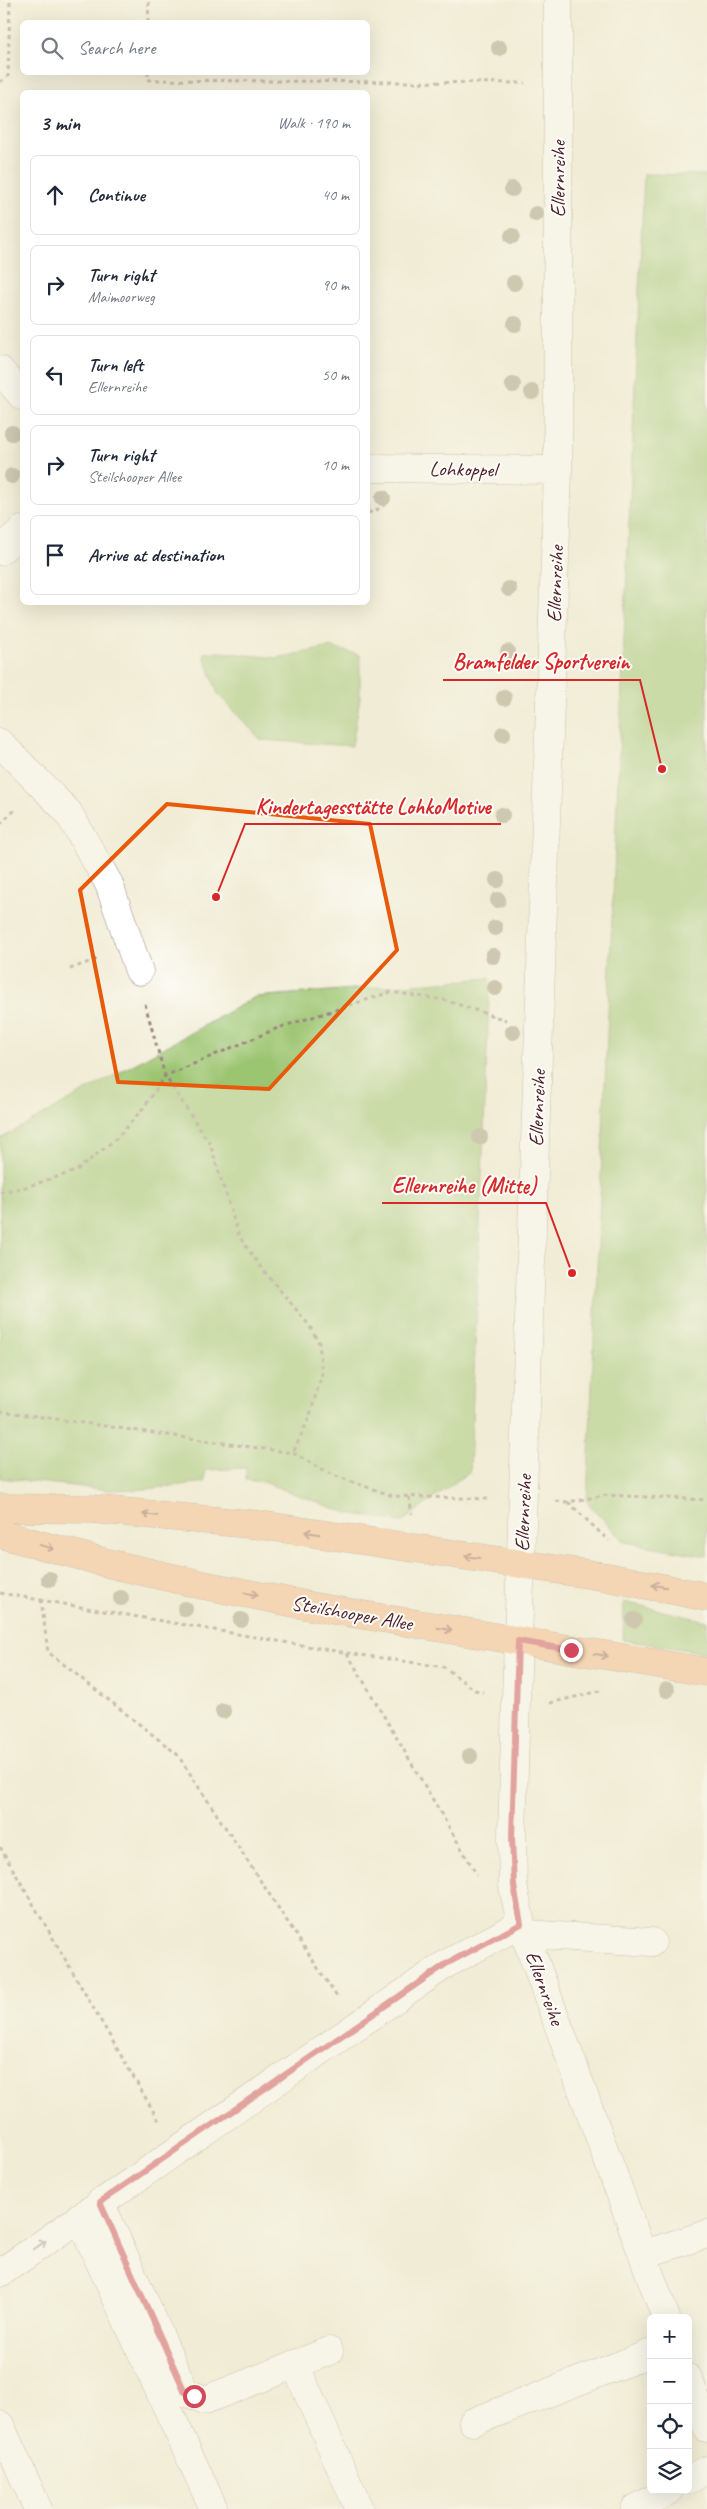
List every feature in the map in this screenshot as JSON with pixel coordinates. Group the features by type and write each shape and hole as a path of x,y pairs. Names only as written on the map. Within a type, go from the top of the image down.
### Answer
{"main road":[{"path":"0,1508 92,1509 260,1525 607,1577 707,1597"},
{"name":"Steilshooper Allee","path":"0,1534 107,1564 203,1585 604,1656 707,1672"}],"street":[{"name":"Ellernreihe","path":"558,0 558,470 516,1699 512,1837 514,1886 523,1929 665,2314"},
{"path":"0,370 20,394"},
{"name":"Lohkoppel","path":"370,468 558,470"},
{"path":"0,551 20,532"},
{"path":"0,743 68,812 109,884 139,971"},
{"path":"0,2273 355,2025 446,1964 523,1929 652,1942"},
{"path":"90,2210 185,2392 205,2400 329,2351"},
{"path":"90,2210 214,2509"},
{"path":"644,2254 707,2234"},
{"path":"473,2422 647,2355"},
{"path":"295,2364 359,2509"},
{"path":"692,2389 707,2428"},
{"path":"0,2425 38,2509"},
{"path":"692,2478 707,2470"},
{"path":"636,2509 663,2494"}],"path":[{"path":"0,82 8,76 10,0"},
{"path":"148,20 149,0"},
{"path":"148,75 148,80 558,83"},
{"path":"139,971 148,1018 166,1076 177,1097 210,1144 240,1236 260,1265 309,1325 319,1344 322,1374 309,1418 293,1453"},
{"path":"0,1192 22,1188 76,1170 117,1138 146,1106 166,1076 278,1028 391,992 444,1000 540,1030"},
{"path":"0,1411 293,1453 333,1475 393,1496 409,1497"},
{"path":"607,1577 610,1543 568,1502 607,1495 707,1500"},
{"path":"0,1592 347,1653 444,1667 475,1690 550,1704 604,1690 604,1656"},
{"path":"41,1599 48,1652 177,1754 355,2025"},
{"path":"347,1653 481,1881"},
{"path":"0,1847 176,2150"}],"highlighted area":[{"path":"167,804 370,824 397,950 269,1089 118,1082 80,890"}],"green space":[{"path":"644,174 707,175 707,1556 624,1542 587,1502"},
{"path":"330,647 360,655 360,697 352,746 261,740 218,694 203,653 220,652 277,658"},
{"path":"490,978 470,1471 402,1522 347,1513 263,1482 246,1480 246,1468 205,1470 205,1482 147,1489 109,1490 0,1478 0,1139 255,997"},
{"path":"624,1602 707,1621 707,1653 623,1640"}],"place":[{"name":"Bramfelder Sportverein","path":"662,769"},
{"name":"Kindertagesstätte LohkoMotive","path":"216,897"},
{"name":"Ellernreihe (Mitte)","path":"572,1273"}],"route":[{"path":"194,2396 185,2392 100,2202 446,1964 521,1924 514,1886 512,1837 518,1641 571,1650"}]}
